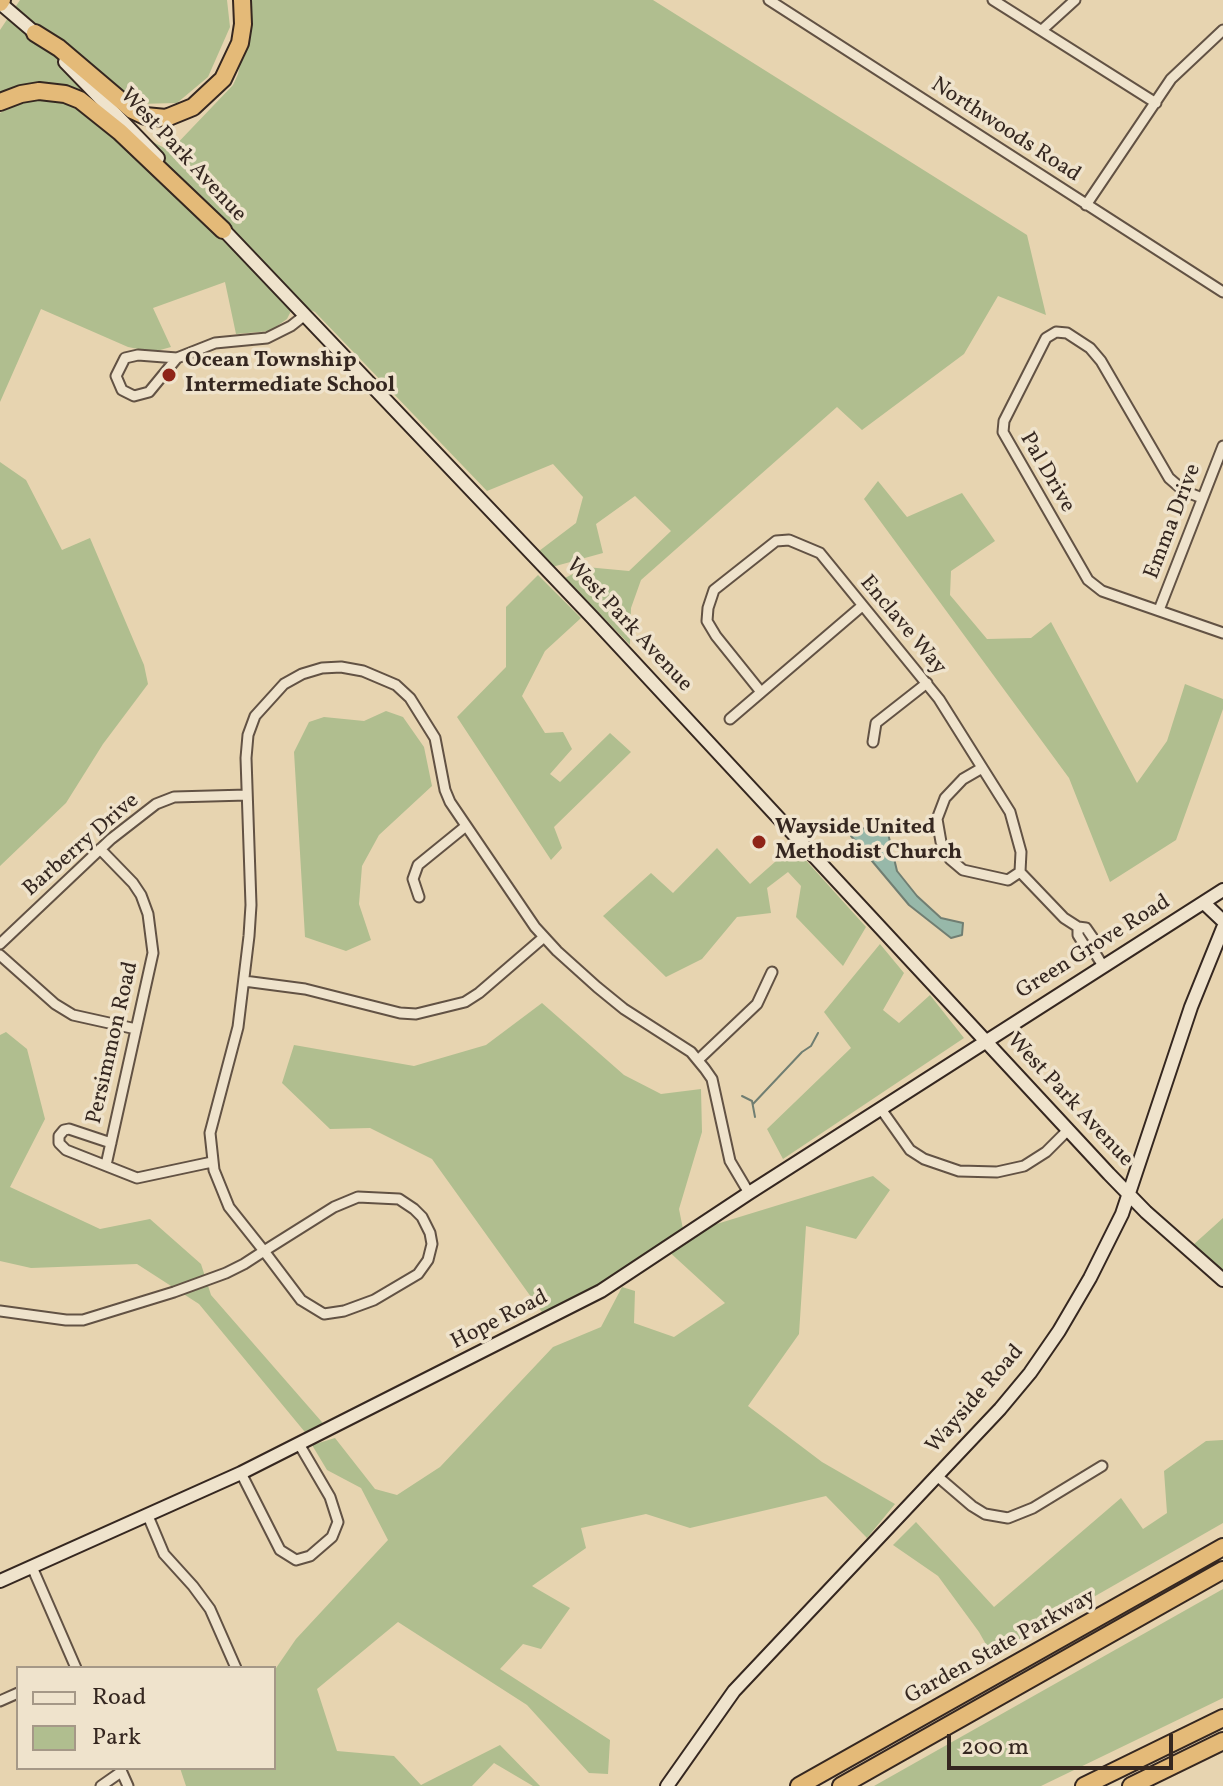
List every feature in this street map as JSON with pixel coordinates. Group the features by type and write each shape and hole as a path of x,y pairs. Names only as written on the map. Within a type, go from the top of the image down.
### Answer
{"highway":[{"path":"35,33 59,48 136,113 154,118 171,117 202,101 217,88 229,70 242,35 242,0"},
{"path":"0,102 39,91 65,94 80,100 120,132 223,230"},
{"name":"Garden State Parkway","path":"799,1786 1223,1547"},
{"name":"Garden State Parkway","path":"841,1786 1223,1570"},
{"path":"1084,1786 1223,1718"},
{"path":"1131,1786 1223,1741"}],"street":[{"name":"Northwoods Road","path":"769,0 1223,292"},
{"path":"993,0 1156,103"},
{"path":"1042,30 1075,0"},
{"name":"West Park Avenue","path":"1,2 102,99 592,617 1130,1195 1223,1280"},
{"path":"1086,205 1171,79 1223,30"},
{"path":"177,358 145,394 128,394 117,381 120,363 129,356 177,358 215,343 250,342 267,338 305,315"},
{"name":"Pal Drive","path":"1202,498 1178,487 1169,478 1098,356 1067,333 1056,332 1046,338 1004,421 1004,436 1088,580 1102,591 1223,633"},
{"name":"Emma Drive","path":"1159,610 1223,446"},
{"name":"Enclave Way","path":"761,692 716,636 707,621 708,608 714,590 776,541 789,540 820,553 927,683 1010,812 1021,852 1020,872"},
{"path":"730,719 862,606"},
{"path":"0,1311 83,1320 214,1278 264,1251 334,1207 358,1197 399,1199 422,1217 432,1244 428,1260 418,1274 374,1300 344,1311 324,1314 301,1300 264,1251 229,1207 212,1162 210,1133 238,1027 251,905 246,758 248,735 255,716 284,684 322,668 363,671 396,685 410,698 435,738 445,790 466,826 544,937 624,1009 691,1052 712,1079 730,1161 749,1193"},
{"path":"873,742 876,723 927,683"},
{"path":"982,768 963,779 945,798 937,819 941,842 950,859 963,870 988,877 1008,880 1020,872 1064,918 1078,927 1086,928 1095,941 1095,953 1103,966"},
{"name":"Barberry Drive","path":"0,944 100,849 156,804 174,797 247,795"},
{"path":"419,897 413,879 418,865 466,826"},
{"name":"Persimmon Road","path":"100,849 133,883 148,914 153,953 106,1165"},
{"name":"Green Grove Road","path":"987,1040 1223,890"},
{"path":"1204,903 1223,921"},
{"name":"Wayside Road","path":"667,1786 734,1691 1016,1391 1039,1361 1090,1278 1130,1195 1191,1007 1223,928"},
{"path":"244,981 305,989 400,1013 416,1014 465,1002 544,937"},
{"path":"0,955 55,1004 73,1015 136,1029"},
{"path":"698,1060 757,1004 772,972"},
{"name":"Hope Road","path":"0,1581 241,1473 591,1297 987,1040"},
{"path":"881,1109 910,1150 924,1159 959,1171 997,1172 1024,1166 1046,1152 1068,1130"},
{"path":"111,1143 69,1129 59,1136 59,1143 66,1150 137,1178 212,1162"},
{"path":"241,1473 280,1550 296,1560 310,1556 332,1537 338,1522 330,1497 299,1444"},
{"path":"937,1476 985,1514 1008,1518 1033,1508 1102,1466"},
{"path":"148,1516 169,1561 210,1609 235,1666"},
{"path":"32,1567 75,1666"},
{"path":"101,1786 120,1770 128,1786"}],"green space":[{"path":"20,0 227,0 230,27 208,77 177,103 138,104 71,88 21,85 0,94 0,30"},
{"path":"247,0 653,0 1027,235 1046,315 998,296 964,354 862,430 837,407 641,580 631,608 630,645 565,578 586,567 629,571 671,531 635,496 596,524 603,553 552,567 539,551 576,523 583,497 553,464 487,491 315,312 295,303 287,319 270,331 236,334 225,282 153,308 171,347 153,352 128,347 41,309 0,402 0,113 29,97 76,101 170,151 233,85 247,30"},
{"path":"0,462 26,480 62,550 90,538 144,665 148,684 103,744 66,803 0,866"},
{"path":"878,481 907,517 962,493 995,541 951,571 950,595 987,639 1031,638 1051,622 1137,783 1167,741 1185,684 1223,699 1223,709 1176,840 1110,882 1069,778 864,499"},
{"path":"538,575 581,618 545,651 522,696 545,733 563,732 572,749 550,774 560,782 610,733 631,752 554,827 562,848 551,860 457,717 506,667 506,607"},
{"path":"386,711 403,717 424,747 432,786 379,835 362,866 359,904 371,940 346,951 305,937 294,752 309,722 324,717 364,721"},
{"path":"793,846 866,927 843,966 796,917 801,886 788,872 767,888 771,913 737,917 702,959 666,977 603,916 651,873 673,893 717,848 750,884"},
{"path":"880,944 904,973 883,1010 899,1023 930,995 964,1038 783,1159 767,1129 851,1048 824,1012"},
{"path":"542,1003 624,1075 661,1094 701,1089 702,1132 679,1209 684,1234 873,1176 890,1190 856,1239 806,1226 799,1334 748,1406 822,1462 895,1504 867,1538 826,1496 690,1528 646,1514 581,1528 586,1548 532,1586 570,1608 541,1649 523,1644 500,1669 610,1740 608,1774 589,1773 527,1705 398,1622 317,1689 337,1751 394,1756 421,1785 500,1745 540,1786 533,1786 494,1763 472,1786 186,1786 181,1770 276,1770 276,1668 296,1639 388,1540 361,1488 327,1470 312,1445 335,1438 375,1489 397,1495 440,1467 553,1347 601,1327 622,1287 635,1291 634,1323 674,1337 725,1303 665,1248 544,1315 432,1159 370,1128 330,1129 282,1083 294,1045 414,1066 486,1045"},
{"path":"6,1032 27,1049 45,1119 10,1187 100,1229 150,1219 201,1264 211,1295 328,1429 309,1437 199,1304 137,1264 31,1268 0,1261 0,1035"},
{"path":"1223,1218 1223,1272 1193,1245"},
{"path":"1223,1440 1223,1523 992,1655 938,1576 893,1545 916,1522 994,1607 1121,1498 1143,1529 1167,1513 1164,1471 1206,1441"},
{"path":"1223,1589 1223,1698 1041,1786 874,1786"}],"shaded area":[{"path":"880,826 887,829 897,871 917,896 941,918 963,923 962,935 951,938 909,905 851,836 856,829"}],"waterway":[{"path":"753,1104 811,1046 818,1033"},
{"path":"742,1096 752,1101 755,1117"}],"place":[{"name":"Ocean Township Intermediate School","path":"169,375"},
{"name":"Wayside United Methodist Church","path":"759,842"}]}
